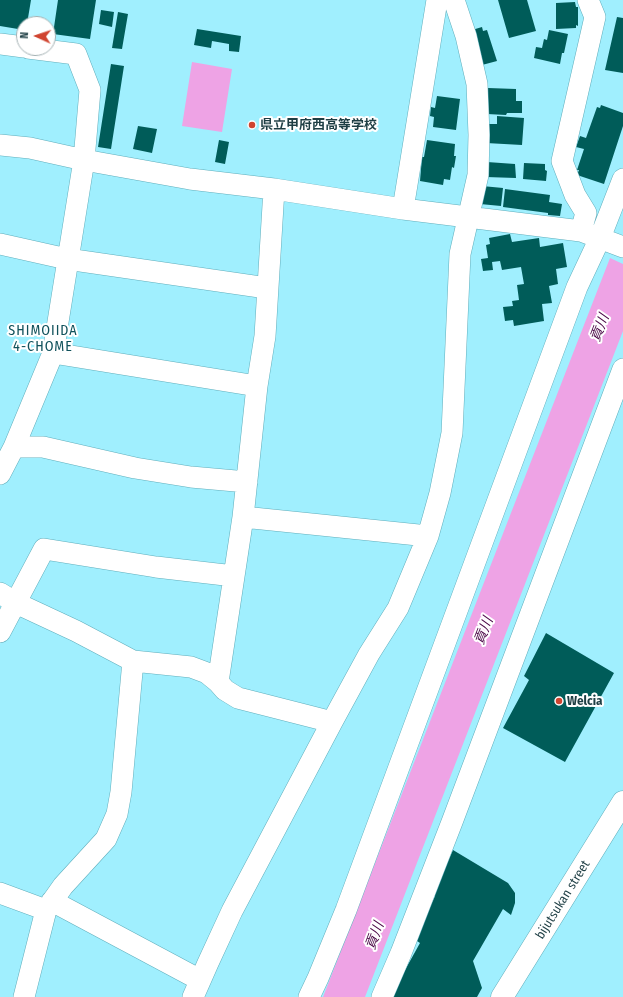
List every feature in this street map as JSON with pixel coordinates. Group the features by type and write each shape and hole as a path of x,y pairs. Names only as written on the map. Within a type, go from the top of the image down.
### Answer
{"highway":[{"name":"bijutsukan street","path":"502,997 621,811"}],"street":[{"path":"403,209 437,0"},
{"path":"0,893 49,905 197,988 232,911 369,654 398,608 428,536 440,493 452,433 460,254 478,175 479,135 477,84 466,36 454,0"},
{"path":"588,0 595,17 562,161 575,195 602,239"},
{"path":"0,44 16,47"},
{"path":"0,474 14,447 53,353 67,258 84,160 90,90 76,54 56,52"},
{"path":"0,145 30,148 84,160 190,179 274,189 403,209 468,217 602,239"},
{"path":"309,997 346,910 577,287 602,239 623,179"},
{"path":"218,682 243,517 257,386 265,336 274,189"},
{"path":"0,244 67,258 267,288"},
{"path":"53,353 257,386"},
{"path":"382,997 401,953 455,814 623,370"},
{"path":"14,447 43,448 135,468 247,482"},
{"path":"243,517 428,536"},
{"path":"0,632 8,598 44,549 156,567 234,576"},
{"path":"8,598 134,661 191,667 207,673 225,690 238,698 332,722"},
{"path":"24,997 49,905 63,886 106,839 117,814 121,792 134,661"}],"water":[{"path":"192,62 232,69 222,132 182,126"},
{"name":"貢川","path":"610,258 623,264 623,331 365,997 323,997"}],"building":[{"path":"0,0 31,0 28,16 16,16 16,29 0,26"},
{"path":"58,0 96,0 90,39 56,34 56,16"},
{"path":"498,0 527,0 536,31 509,38"},
{"path":"575,2 576,7 578,7 578,26 576,25 576,28 556,29 556,3"},
{"path":"101,10 114,12 112,27 99,24"},
{"path":"118,12 128,14 122,49 112,48"},
{"path":"617,17 623,18 623,73 605,70"},
{"path":"482,27 483,31 487,30 497,61 482,65 472,30"},
{"path":"197,29 241,36 239,52 229,51 229,44 212,41 211,48 194,45"},
{"path":"549,30 568,34 560,64 534,58 536,47 542,48 544,39 547,40"},
{"path":"111,64 124,66 111,149 98,147"},
{"path":"488,88 516,89 516,101 522,101 522,113 507,113 506,115 487,114"},
{"path":"437,96 460,99 456,130 433,127 434,117 430,116 431,107 435,108"},
{"path":"601,105 623,113 623,126 604,184 577,175 579,170 577,170 584,149 576,147 580,136 586,138 597,107 600,108"},
{"path":"497,116 524,118 522,145 486,143 487,124 497,124"},
{"path":"138,126 157,129 152,153 133,149"},
{"path":"219,140 229,142 225,164 215,162"},
{"path":"427,140 455,144 454,156 456,156 454,168 452,167 450,180 444,179 443,185 420,181 422,157 424,157"},
{"path":"487,162 515,164 516,178 486,177"},
{"path":"524,163 545,164 545,170 547,171 546,181 523,179"},
{"path":"482,186 503,188 501,206 480,204"},
{"path":"505,189 550,195 549,202 562,204 560,216 503,207"},
{"path":"510,234 512,242 539,238 540,247 563,243 567,267 556,269 558,284 549,286 552,303 542,304 544,321 514,326 513,320 505,321 503,307 513,306 512,301 519,300 517,285 524,284 521,267 502,270 500,261 492,262 493,270 483,271 481,259 488,258 486,245 490,244 489,238"},
{"path":"546,633 614,673 565,762 503,728 529,680 524,676"},
{"path":"453,850 508,883 515,893 515,903 511,915 503,909 473,961 482,988 477,997 390,997 420,943 414,939 435,896 432,895"}],"place":[{"name":"県立甲府西高等学校","path":"252,125"},
{"name":"Welcia","path":"559,701"}],"district":[{"name":"SHIMOIIDA 4-CHOME","path":"43,340"}]}
